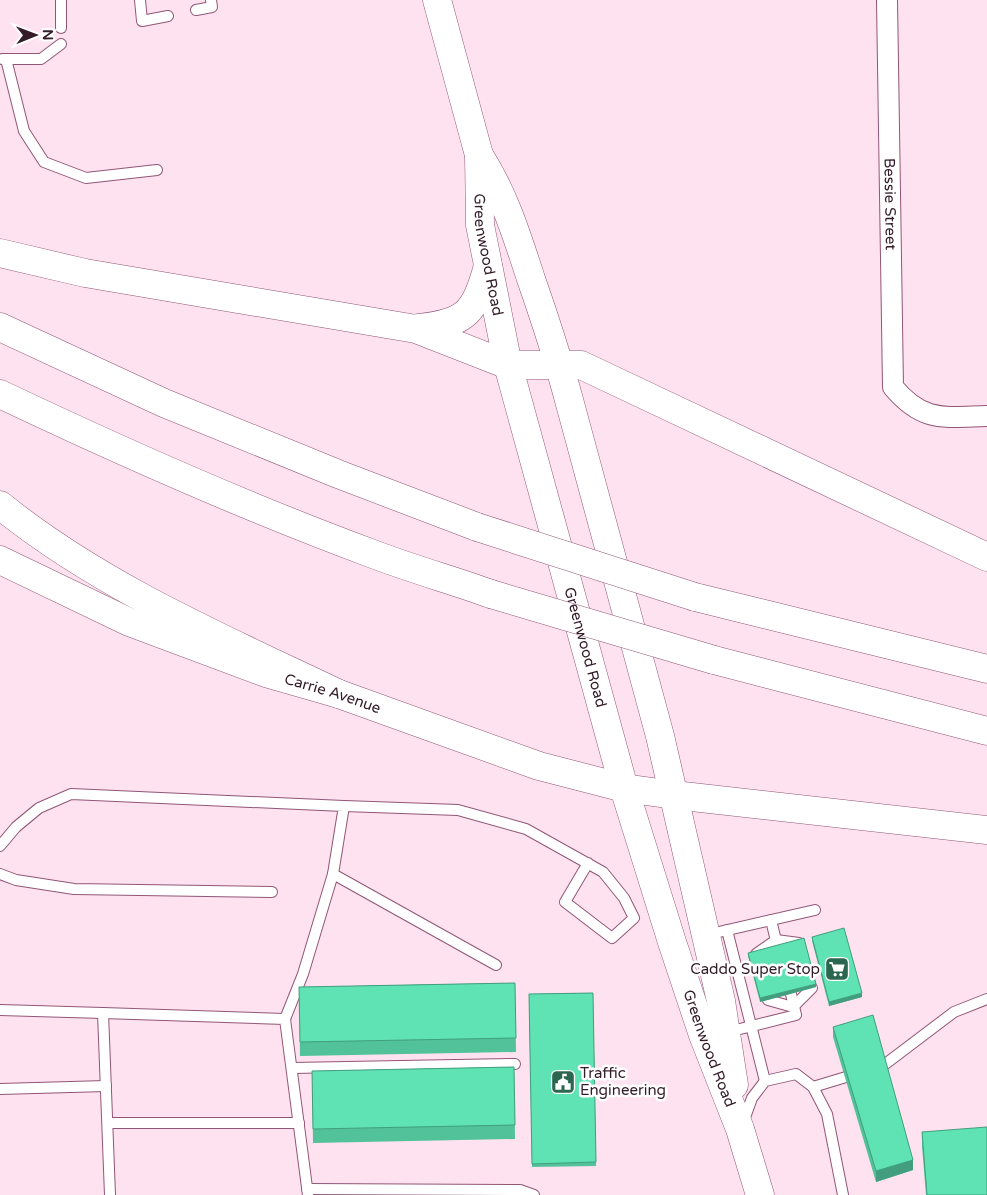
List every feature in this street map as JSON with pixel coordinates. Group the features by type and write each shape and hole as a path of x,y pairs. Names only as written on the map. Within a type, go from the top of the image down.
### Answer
{"main road":[{"name":"Greenwood Road","path":"437,0 479,155 480,225 508,365 624,788 697,1017 740,1129 760,1195"},
{"name":"Greenwood Road","path":"479,155 493,177 507,208 560,366 674,794 716,933 739,1029 740,1129"},
{"path":"0,253 85,273 416,329 508,365 581,365 987,557"},
{"path":"416,329 443,326 456,322 466,314 474,305 481,290 488,266"},
{"path":"0,327 164,403 338,474 477,527 695,597 987,669"},
{"path":"0,394 110,447 279,518 375,555 491,594 714,660 987,731"},
{"path":"0,505 57,545 158,606 338,694"},
{"name":"Carrie Avenue","path":"0,560 129,622 266,673 338,694 538,766 624,788 987,830"}],"street":[{"name":"Bessie Street","path":"887,0 893,387 907,404 922,412 939,417 987,416"}],"lane":[{"path":"61,0 61,28"},
{"path":"140,0 142,21 168,16"},
{"path":"196,10 212,7 211,0"},
{"path":"61,44 41,59 3,59 24,131 44,162 86,178 157,170"},
{"path":"0,846 16,827 39,808 71,794 458,810 526,829 588,863 603,872 624,898 634,918 612,938 565,902 588,863"},
{"path":"344,806 333,874 302,974 285,1018 307,1192 520,1190 534,1195"},
{"path":"0,874 16,880 74,889 272,892"},
{"path":"333,874 496,965"},
{"path":"716,933 815,910"},
{"path":"771,920 777,944"},
{"path":"756,954 777,944 799,943"},
{"path":"793,1006 812,988"},
{"path":"765,1081 739,1029 796,1015 791,994"},
{"path":"884,1065 954,1012 987,999"},
{"path":"768,1000 793,1006"},
{"path":"0,1010 285,1018"},
{"path":"103,1014 110,1195"},
{"path":"292,1068 515,1064"},
{"path":"740,1129 752,1098 765,1081 796,1074 813,1087 827,1114 843,1195"},
{"path":"813,1087 846,1077"},
{"path":"0,1089 106,1086"},
{"path":"108,1123 299,1123"}],"building":[{"name":"Caddo Super Stop","path":"844,928 862,993 829,1002 812,937"},
{"path":"804,938 816,984 760,998 748,953"},
{"path":"515,983 516,1038 300,1042 299,987"},
{"name":"Traffic Engineering","path":"593,993 596,1162 532,1164 529,994"},
{"path":"873,1015 913,1160 876,1171 833,1027"},
{"path":"514,1067 515,1125 313,1129 312,1071"},
{"path":"987,1127 987,1195 927,1195 922,1132"}],"place":[{"name":"Caddo Super Stop","path":"837,969"},
{"name":"Traffic Engineering","path":"563,1082"}]}
